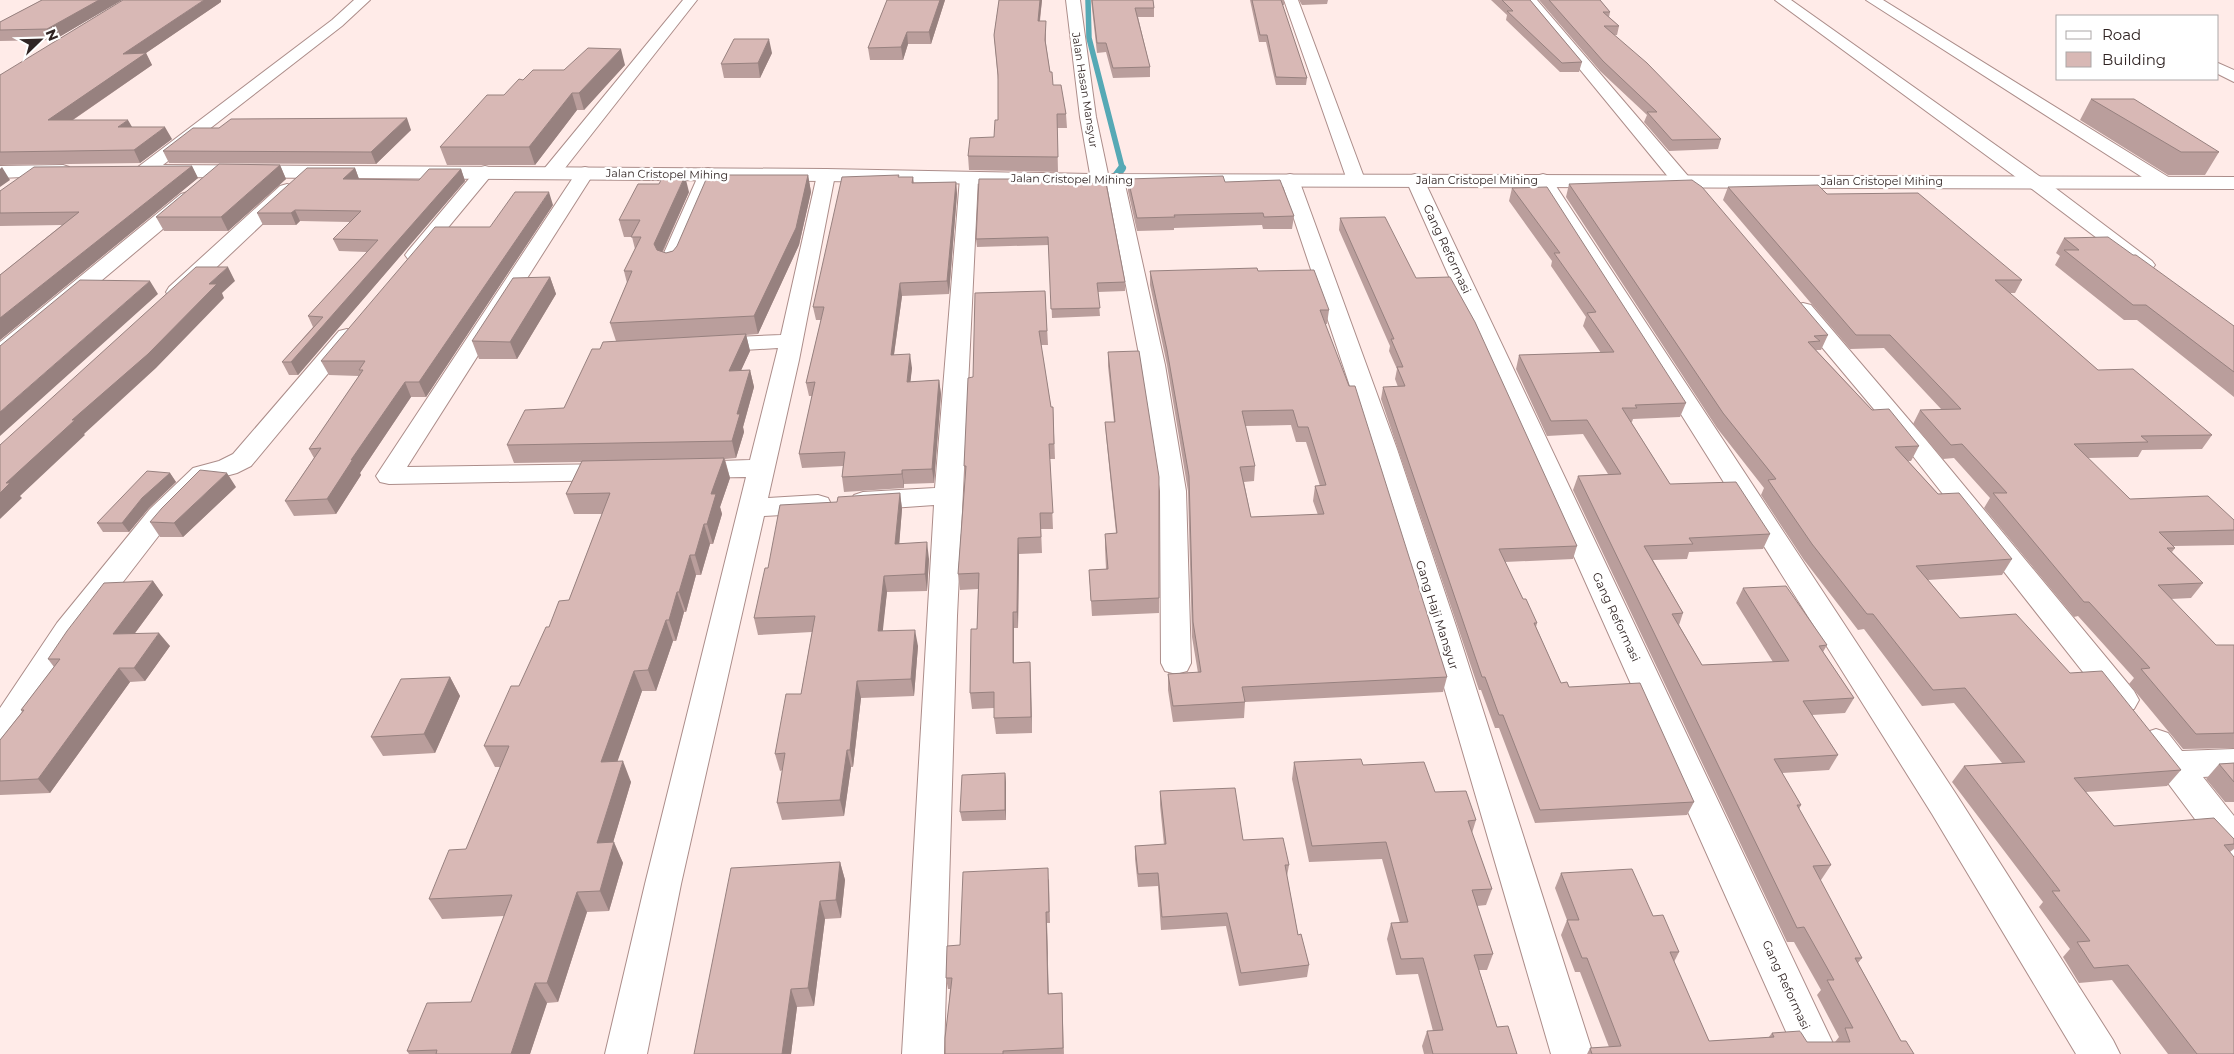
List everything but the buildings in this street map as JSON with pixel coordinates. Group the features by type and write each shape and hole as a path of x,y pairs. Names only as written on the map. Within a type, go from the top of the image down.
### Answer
{"street":[{"path":"144,171 325,33 363,0"},
{"path":"551,173 690,0"},
{"name":"Jalan Hasan Mansyur","path":"1073,0 1087,108 1153,365 1174,491 1176,663"},
{"path":"1291,0 1356,180"},
{"path":"1530,0 1688,180 1719,210"},
{"path":"1782,0 2035,182 2162,278"},
{"path":"1873,0 2163,182"},
{"path":"2219,69 2234,77"},
{"path":"0,354 222,170"},
{"name":"Jalan Cristopel Mihing","path":"124,171 222,170 826,175 1107,180 1688,180 2234,183"},
{"path":"0,172 85,171"},
{"path":"165,302 308,171"},
{"path":"14,187 36,172"},
{"path":"402,271 485,172"},
{"path":"585,173 389,476 634,471"},
{"path":"670,262 708,174"},
{"path":"626,1054 663,884 762,468 826,175"},
{"path":"924,1054 933,793 957,336 969,178"},
{"name":"Gang Haji Mansyur","path":"1290,180 1384,449 1439,619 1572,1054"},
{"name":"Gang Reformasi","path":"1415,180 1817,1054"},
{"path":"1544,180 1949,813 2099,1054"},
{"path":"1787,290 2064,625 2234,843"},
{"path":"0,734 68,631 160,515 202,474 228,467 242,460 364,316"},
{"path":"694,346 790,341"},
{"path":"663,470 762,468"},
{"path":"752,508 949,496"},
{"path":"2174,765 2234,762"}],"waterway":[{"path":"1088,0 1089,38 1121,169"},
{"path":"1116,176 1122,168"}]}
